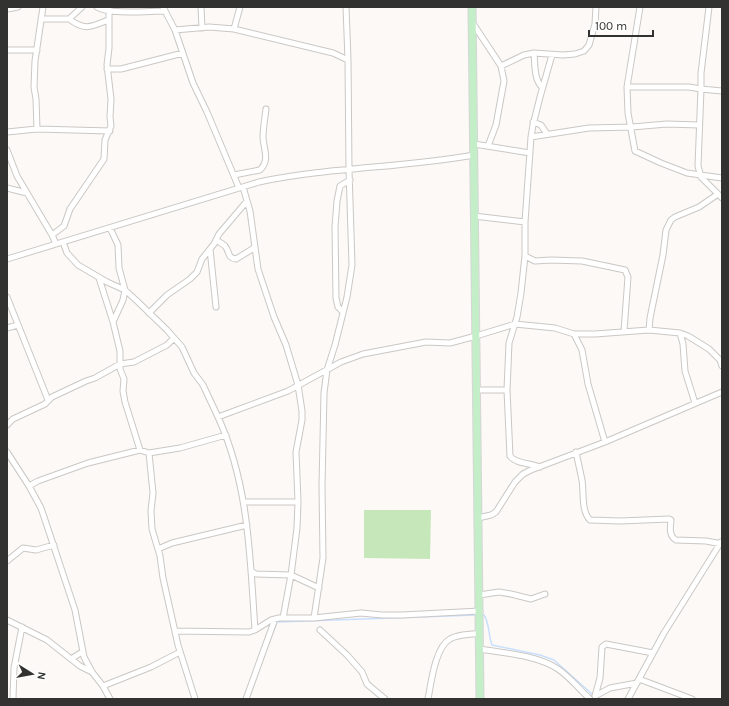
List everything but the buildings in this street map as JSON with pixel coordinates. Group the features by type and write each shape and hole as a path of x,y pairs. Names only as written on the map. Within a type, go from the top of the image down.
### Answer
{"main road":[{"path":"472,7 480,699"}],"street":[{"path":"7,9 18,7"},
{"path":"36,129 36,99 34,87 43,7"},
{"path":"69,19 82,7"},
{"path":"97,7 101,10 164,9 175,30 193,83 247,201 250,211 258,270 274,318 286,345 298,385 302,420 296,452 298,502 297,528 291,575 283,618"},
{"path":"201,7 202,28"},
{"path":"234,29 240,7"},
{"path":"314,618 323,558 324,393 327,370 347,297 352,265 346,7"},
{"path":"501,66 524,55 534,53 552,55 575,54 584,51 589,45 595,24 596,7"},
{"path":"640,7 627,87 628,105 635,151 680,170 722,178"},
{"path":"649,330 668,224 675,217 720,196 700,175 698,166 702,73 710,7"},
{"path":"52,235 64,226 70,209 103,161 105,140 111,126 110,117 112,99 107,70 109,9"},
{"path":"41,19 69,19 77,26 85,28 92,27 108,20"},
{"path":"472,22 501,66 504,81 496,125 488,146"},
{"path":"175,30 202,28 234,29 326,52 348,60"},
{"path":"7,50 37,50"},
{"path":"107,70 121,69 183,53"},
{"path":"534,53 536,76 538,84 542,87"},
{"path":"540,467 517,461 510,456 507,390 509,343 515,324 521,293 525,256 525,222 531,137 542,87 552,55"},
{"path":"627,87 682,87 722,91"},
{"path":"234,175 260,170 265,162 266,155 263,136 266,109"},
{"path":"534,122 541,125 547,134"},
{"path":"531,137 578,128 632,127 668,124 699,125"},
{"path":"7,132 36,129 110,131"},
{"path":"474,144 530,153"},
{"path":"7,150 17,176 56,244"},
{"path":"7,259 241,187 290,176 406,164 474,155"},
{"path":"343,312 338,307 336,298 335,227 338,191 342,184 350,180"},
{"path":"7,188 27,193"},
{"path":"149,313 167,295 190,279 197,272 202,259 219,234 247,201"},
{"path":"474,216 525,222"},
{"path":"110,228 118,245 119,268 125,290 123,300 113,322"},
{"path":"216,240 225,246 230,257 233,259 236,259 254,248"},
{"path":"64,242 72,260 99,278 125,290 174,338 182,347 194,373 203,385 226,435 239,477 247,524 255,630"},
{"path":"210,249 216,307"},
{"path":"525,256 535,261 582,261 624,270 628,277 624,332"},
{"path":"99,278 113,322 120,351 120,364 124,379 123,391 125,402 140,450"},
{"path":"7,297 48,400"},
{"path":"218,417 278,395 341,362 363,354 426,342 448,343 515,324 555,328 574,334 649,330 680,333 688,336 709,349 720,360 722,366"},
{"path":"7,328 18,325"},
{"path":"680,333 683,344 685,371 695,403"},
{"path":"574,334 582,350 590,393 605,442"},
{"path":"7,425 13,419 39,407 48,400 95,378 120,364 134,362 167,345 174,338"},
{"path":"477,390 507,390"},
{"path":"478,518 494,514 519,477 531,470 605,442 722,392"},
{"path":"29,486 38,481 88,463 140,450 149,453 180,448 226,435"},
{"path":"576,452 582,480 587,517 590,520 620,521 669,519 671,520 670,532 673,539 722,543 664,633 628,699"},
{"path":"7,453 29,486 41,508 78,620 82,652 92,672 103,686 110,699"},
{"path":"149,453 153,498 151,506 151,521 154,539 160,556 163,578 180,652 195,699"},
{"path":"244,502 298,502"},
{"path":"158,549 172,543 247,524"},
{"path":"7,561 23,548 36,550 54,545"},
{"path":"251,571 256,574 291,575 319,588"},
{"path":"479,595 499,592 530,599 545,594"},
{"path":"175,631 249,632 267,622 283,618 314,618 361,613 402,615 480,611"},
{"path":"246,699 275,619"},
{"path":"7,620 47,640 85,669 92,672"},
{"path":"13,699 14,668 22,627"},
{"path":"320,630 347,655 362,672 367,684 385,699"},
{"path":"428,699 434,670 441,648 453,637 480,633"},
{"path":"592,698 600,678 603,645 606,644 653,653"},
{"path":"480,649 523,657 548,664 563,673 592,698"},
{"path":"72,659 82,652"},
{"path":"103,686 151,667 180,652"},
{"path":"592,698 610,688 638,681 692,699"}],"green space":[{"path":"364,510 431,510 430,559 364,558"}],"waterway":[{"path":"263,658 277,622 476,615"},
{"path":"482,615 484,615 487,622 492,645 540,655 554,660 593,695"}]}
